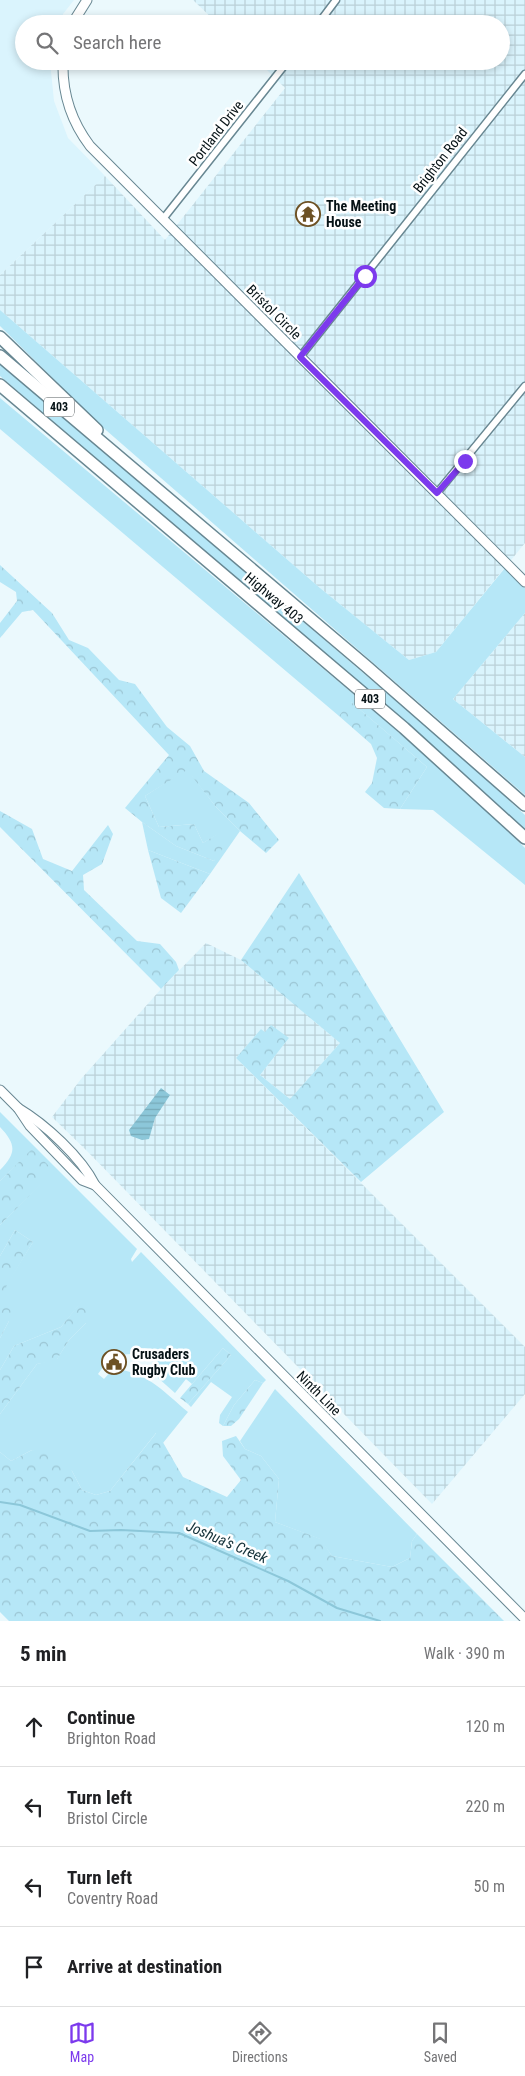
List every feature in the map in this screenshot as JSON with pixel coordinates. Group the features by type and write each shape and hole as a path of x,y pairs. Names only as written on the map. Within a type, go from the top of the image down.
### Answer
{"highway":[{"path":"0,337 105,438 118,456"},
{"name":"Highway 403","path":"0,356 525,805"},
{"name":"Highway 403","path":"0,384 404,728 525,838"},
{"path":"0,390 24,405"}],"main road":[{"path":"77,15 86,0"},
{"name":"Bristol Circle","path":"63,70 70,109 84,137 93,149 525,582"},
{"name":"Ninth Line","path":"0,1090 18,1108 30,1126 82,1180 95,1185 525,1619"}],"street":[{"path":"325,15 336,0"},
{"name":"Portland Drive","path":"163,219 281,70"},
{"name":"Brighton Road","path":"300,357 525,74"},
{"path":"437,493 525,386"}],"shaded area":[{"path":"0,0 74,0 63,15 15,15 15,70 51,70 54,101 68,138 105,176 0,275"},
{"path":"193,0 525,0 525,543 436,652 409,660 320,588 0,310 0,275 105,176 165,240 285,88 267,70 510,70 510,15 209,15"},
{"path":"525,613 525,757 453,699"},
{"path":"206,943 241,960 340,1043 290,1099 260,1075 289,1038 265,1032 261,1029 236,1058 525,1347 525,1394 432,1504 52,1117 81,1079 161,989"},
{"path":"161,1088 170,1095 155,1118 149,1139 142,1140 131,1136 129,1130"}],"green space":[{"path":"0,310 320,588 409,660 436,652 505,568 525,588 525,613 453,699 525,757 525,795 99,424 0,326"},
{"path":"0,363 457,753 525,815 525,834 450,761 0,376"},
{"path":"0,398 388,723 486,810 525,848 525,885 433,810 400,809 427,767 351,702 339,716 0,429"},
{"path":"0,565 52,613 69,640 88,648 119,680 135,684 167,727 190,746 204,771 249,803 279,840 266,853 216,807 187,770 145,796 159,827 194,824 203,843 225,829 226,844 214,861 176,846 125,808 169,755 33,610 22,612 0,638 0,623 17,601 16,592 0,582"},
{"path":"350,701 427,767 400,809 384,808 365,792 372,783 377,758 371,744 339,716"},
{"path":"187,769 216,807 240,831 210,874 148,850 142,822 176,846 214,861 225,830 203,843 194,824 159,827 145,796"},
{"path":"0,811 32,829 43,859 72,871 108,825 113,834 102,864 83,875 84,890 137,941 160,944 176,962 179,970 161,989 0,827"},
{"path":"148,850 210,874 181,913 161,898"},
{"path":"299,873 444,1112 361,1182 236,1058 261,1029 265,1032 271,1025 289,1038 260,1075 290,1099 340,1043 241,960"},
{"path":"0,1112 137,1249 131,1259 132,1262 141,1252 266,1380 263,1383 255,1380 234,1405 223,1426 219,1423 220,1415 232,1397 211,1382 191,1407 188,1404 231,1355 223,1348 192,1384 186,1379 175,1393 157,1377 158,1357 151,1349 141,1348 131,1354 117,1355 114,1352 98,1374 104,1379 112,1370 116,1371 119,1369 130,1372 156,1385 188,1412 163,1443 156,1433 110,1491 96,1495 82,1490 72,1471 32,1450 11,1461 0,1452 0,1414 37,1364 57,1359 69,1340 86,1323 83,1300 61,1327 14,1346 0,1370 0,1338 9,1321 5,1287 33,1242 15,1230 0,1256 0,1225 53,1171 32,1150 0,1181 0,1170 12,1153 12,1144 0,1127"},
{"path":"32,1149 54,1171 0,1225 0,1181"},
{"path":"15,1230 33,1242 6,1287 13,1299 9,1321 0,1338 0,1256"},
{"path":"83,1299 91,1303 86,1323 69,1340 56,1361 37,1364 0,1414 0,1370 14,1346 61,1327"},
{"path":"223,1348 231,1355 188,1404 180,1398"},
{"path":"255,1380 263,1383 239,1419 231,1426 223,1426 234,1405"},
{"path":"275,1389 417,1534 412,1541 410,1558 392,1567 332,1556 320,1539 275,1522 279,1479 261,1456 245,1449 240,1441"},
{"path":"157,1432 183,1477 227,1497 241,1480 223,1456 222,1441 236,1436 245,1449 261,1456 279,1479 275,1522 321,1539 332,1556 392,1567 410,1558 412,1541 417,1534 504,1621 9,1621 0,1612 0,1452 11,1461 32,1450 58,1453 72,1471 82,1490 96,1495 110,1491"}],"waterway":[{"name":"Joshua's Creek","path":"0,1502 20,1505 90,1531 121,1530 179,1533 288,1581 337,1608 380,1621"}],"place":[{"name":"The Meeting House","path":"308,214"},
{"name":"Crusaders Rugby Club","path":"114,1362"}],"route":[{"path":"365,276 300,357 437,493 465,461"}]}
